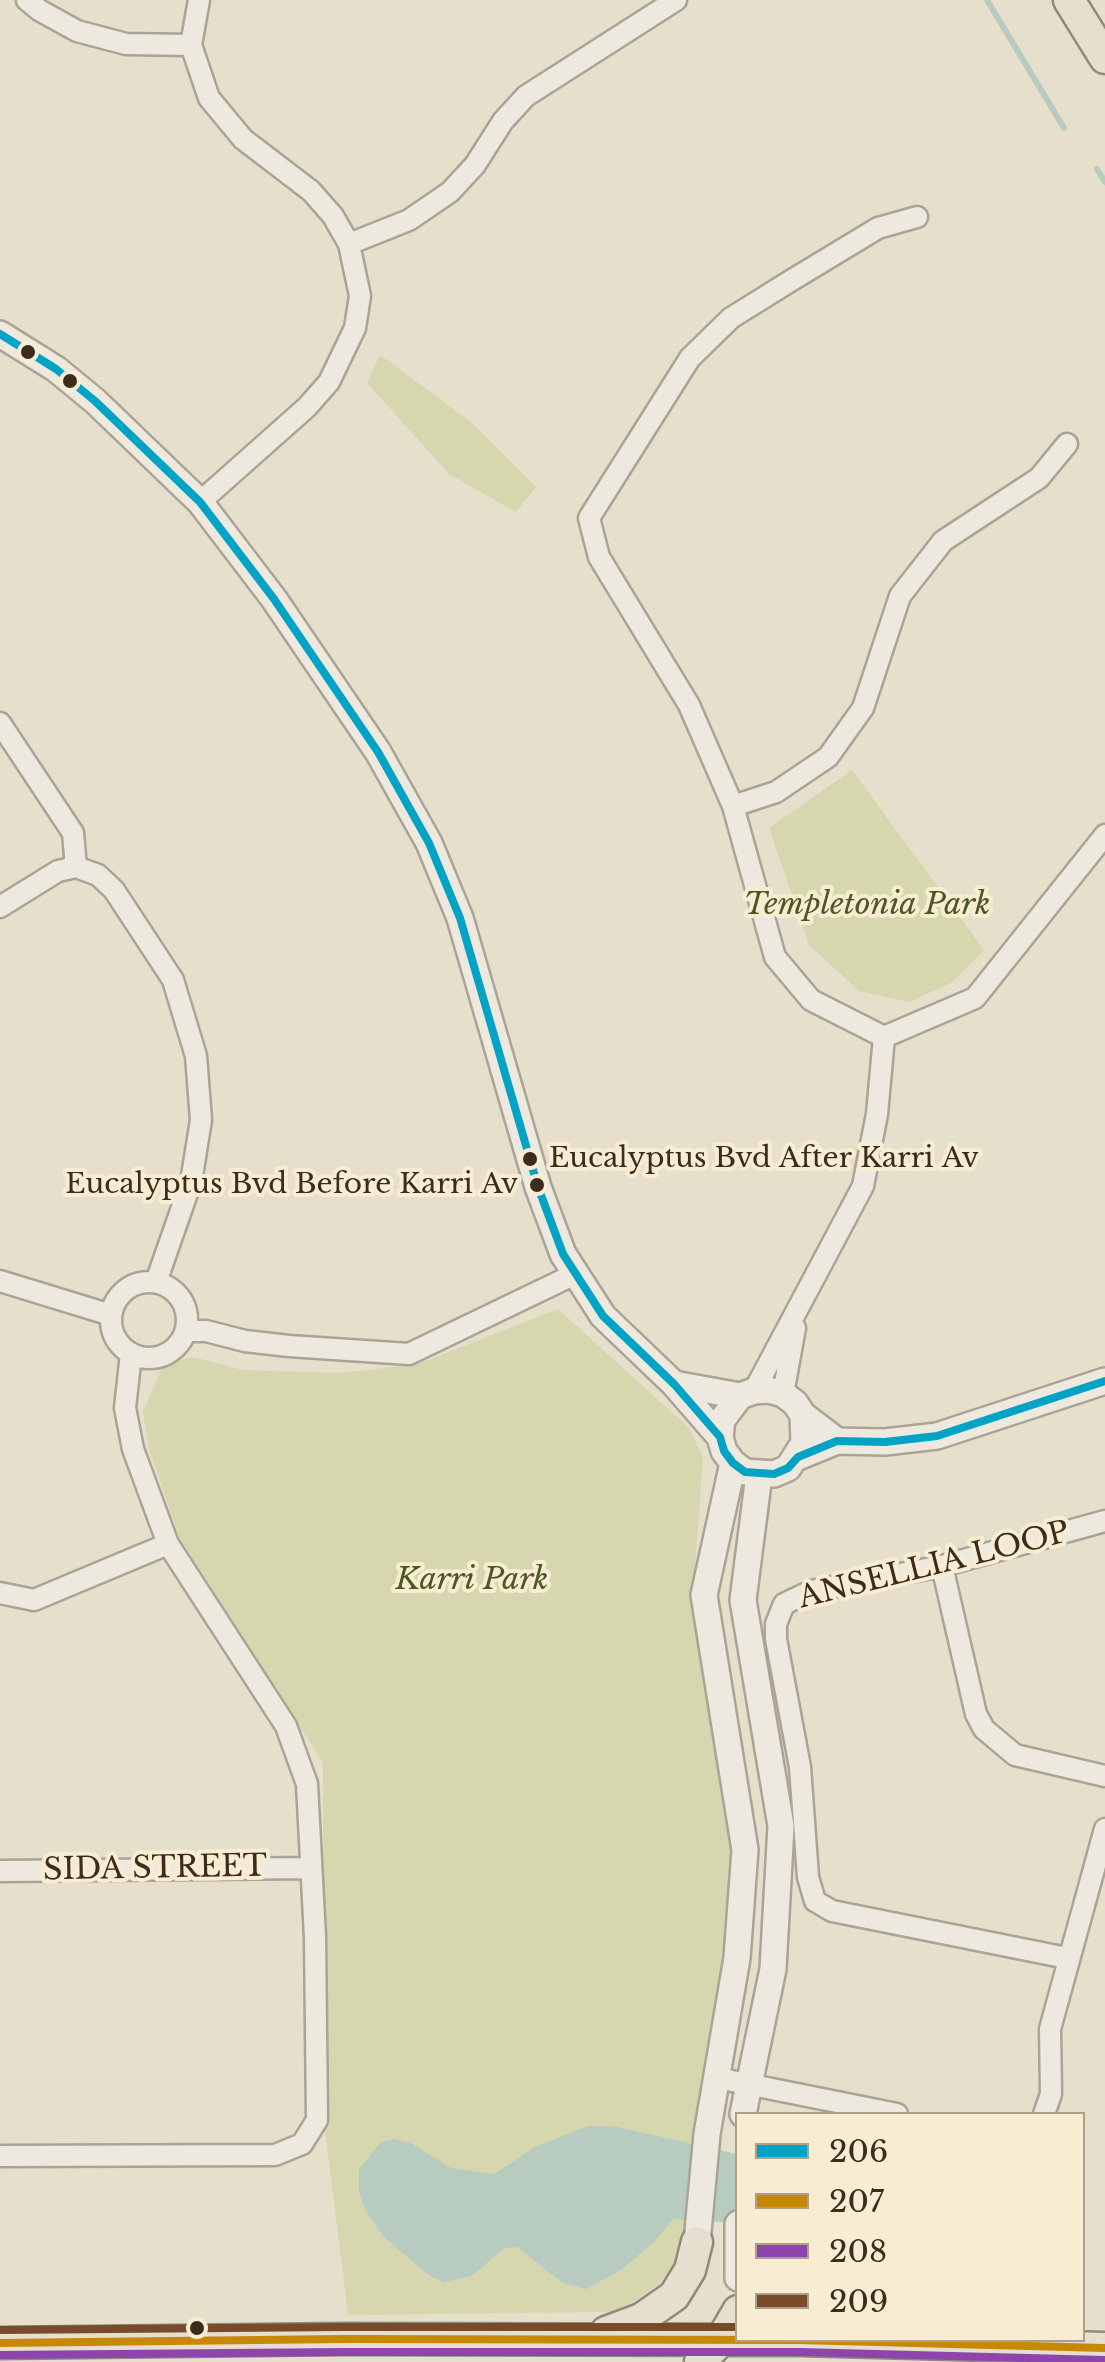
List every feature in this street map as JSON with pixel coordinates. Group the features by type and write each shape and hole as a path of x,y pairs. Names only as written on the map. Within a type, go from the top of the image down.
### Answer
{"main road":[{"path":"1070,2 1105,58"},
{"path":"584,2339 640,2320 674,2296 690,2270 697,2242"},
{"path":"700,2362 721,2340 735,2317"},
{"path":"0,2343 735,2340"},
{"path":"862,2342 1105,2348"}],"street":[{"path":"27,0 77,31 126,44 191,46"},
{"path":"200,0 191,46 208,98 243,139 311,191 333,216 349,244 360,296 356,328 329,382 200,502"},
{"path":"349,244 409,220 450,192 475,166 503,121 526,96 676,0"},
{"path":"1070,2 1105,26"},
{"path":"884,1037 811,1000 774,957 732,806 689,705 599,557 589,518 690,358 731,318 878,228 917,217"},
{"path":"0,334 56,369 131,432 200,502 274,599 378,752 428,843 460,918 538,1187 573,1274 617,1333 674,1384 720,1436 733,1463 745,1472 760,1475 788,1468 798,1457 806,1430 802,1415 782,1394 674,1384"},
{"path":"732,806 776,792 828,758 863,708 900,596 943,542 1040,478 1067,444"},
{"path":"0,722 73,833 76,867"},
{"path":"884,1037 975,998 1105,835"},
{"path":"0,907 41,880 76,867 98,875 114,890 173,980 196,1056 200,1120 191,1182 156,1282"},
{"path":"720,1436 722,1420 747,1393 798,1312 863,1186 877,1114 884,1037"},
{"path":"186,1332 206,1331 289,1346 409,1354 573,1274"},
{"path":"0,1281 111,1315"},
{"path":"144,1282 156,1282 168,1286 185,1306 186,1332 170,1352 144,1358 132,1354 115,1338 111,1315 122,1293 144,1282"},
{"path":"782,1394 798,1312"},
{"path":"0,2156 274,2156 302,2144 317,2120 307,1784 286,1726 168,1544 133,1449 125,1408 132,1354"},
{"path":"798,1457 838,1441 885,1442 937,1436 1105,1382"},
{"path":"802,1415 838,1441"},
{"path":"697,2242 707,2134 737,1958 744,1850 704,1595 733,1463"},
{"path":"744,2112 773,1969 781,1826 743,1600 760,1475"},
{"name":"ANSELLIA LOOP","path":"1067,1958 821,1906 810,1891 800,1768 776,1639 784,1604 811,1591 942,1566 1105,1521"},
{"path":"0,1593 34,1600 168,1544"},
{"path":"942,1566 976,1714 984,1729 1015,1754 1105,1776"},
{"path":"1045,2112 1051,2094 1050,2030 1105,1829"},
{"name":"SIDA STREET","path":"0,1870 310,1868"},
{"path":"717,2078 887,2112"}],"green space":[{"path":"380,355 470,421 536,487 516,512 449,474 367,383"},
{"name":"Templetonia Park","path":"852,770 984,950 951,983 909,1002 859,991 809,945 769,828"},
{"name":"Karri Park","path":"558,1309 689,1428 703,1457 693,1597 735,1831 733,1961 697,2195 681,2255 659,2284 626,2307 609,2312 348,2315 324,2122 323,1763 180,1539 149,1449 143,1412 163,1365 193,1357 243,1370 341,1373 418,1364"}],"shaded area":[{"path":"588,2126 613,2126 735,2154 735,2223 673,2219 655,2241 621,2270 586,2289 563,2283 517,2247 504,2248 472,2276 444,2282 430,2276 383,2236 365,2210 359,2192 359,2169 381,2142 394,2139 411,2143 451,2168 494,2174 535,2147"}],"waterway":[{"path":"987,0 1064,128"},
{"path":"1097,169 1105,182"}],"transit line":[{"name":"206","path":"0,334 56,369 95,401 200,502 274,599 378,752 429,843 460,918 538,1187 563,1254 603,1316 674,1384 720,1437 733,1463 745,1472 774,1474 788,1468 798,1457 837,1441 885,1442 937,1436 1105,1381"},
{"name":"209","path":"0,2330 735,2327"},
{"name":"207","path":"0,2343 735,2340"},
{"name":"207","path":"876,2342 1105,2348"},
{"name":"208","path":"0,2355 799,2352 1105,2360"}],"place":[{"name":"Eucalyptus Bvd After Karri Av","path":"530,1159"},
{"name":"Eucalyptus Bvd Before Karri Av","path":"537,1185"}]}
